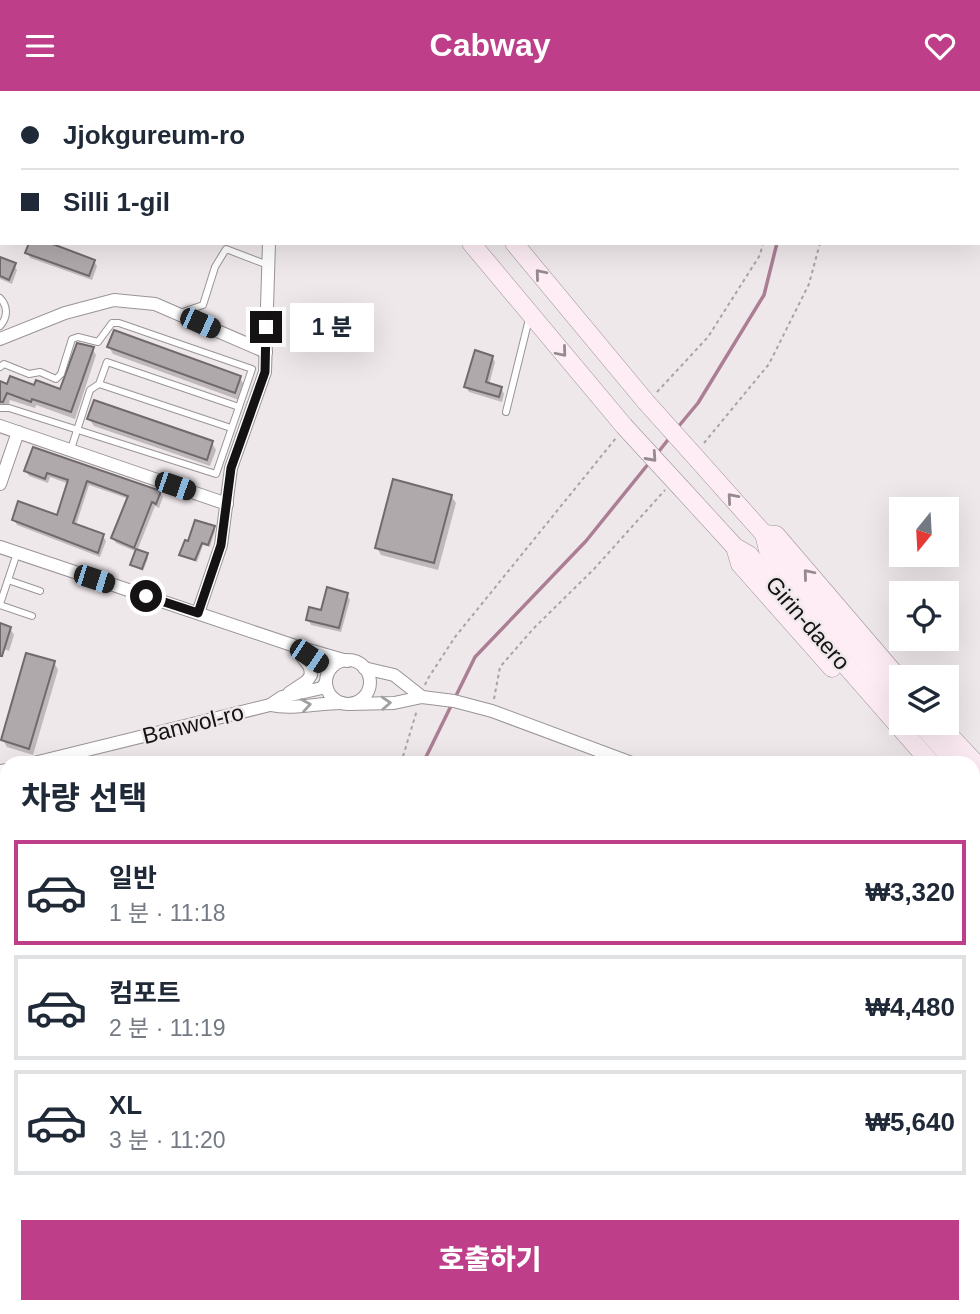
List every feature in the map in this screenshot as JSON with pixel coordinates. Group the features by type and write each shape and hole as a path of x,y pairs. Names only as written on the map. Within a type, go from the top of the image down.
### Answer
{"street":[{"path":"198,613 221,545 231,468 265,372 269,245"},
{"path":"473,245 622,430"},
{"path":"516,245 650,399"},
{"path":"0,339 65,313 114,300 155,304 265,352"},
{"name":"Girin-daero","path":"650,399 699,461 764,534 768,550 889,688"},
{"path":"0,426 227,504"},
{"name":"Girin-daero","path":"622,430 681,488 735,547 749,555 925,756"},
{"path":"0,484 18,432"},
{"path":"764,534 776,535 889,667"},
{"path":"0,547 295,646 354,661 365,668 394,675 422,697"},
{"path":"735,547 740,564 910,756"},
{"path":"295,646 323,665 331,695 346,704 362,699 367,693 370,680 365,668"},
{"path":"286,696 311,675 310,667 295,646"},
{"path":"270,705 286,696 322,688 335,665 347,661"},
{"path":"270,705 287,708 320,703 394,703 422,697 454,701 484,709 613,756"},
{"name":"Banwol-ro","path":"62,756 270,705"},
{"path":"936,735 964,756"},
{"path":"948,735 965,756"}],"lane":[{"path":"177,313 203,305 215,267 226,249 268,265"},
{"path":"0,298 5,303 6,312 0,325"},
{"path":"506,412 530,314"},
{"path":"0,367 4,365 29,374 40,372 57,379 72,339 78,337 98,342 112,323 119,323 252,369 216,474 76,428 9,408 0,408"},
{"path":"70,450 90,390 99,384 107,362 239,407"},
{"path":"99,384 231,428"},
{"path":"17,553 0,604 32,616"},
{"path":"8,580 40,591"}],"path":[{"path":"650,399 708,337 760,255 762,245"},
{"path":"403,756 427,680 455,637 622,430"}],"building":[{"path":"28,245 55,245 95,260 89,276 25,253"},
{"path":"0,257 16,263 9,280 0,276"},
{"path":"114,330 241,376 235,393 107,347"},
{"path":"77,343 94,347 71,412 7,393 3,402 0,402 0,381 7,384 10,376 34,385 36,380 60,389"},
{"path":"475,350 493,356 486,382 502,387 499,397 464,387"},
{"path":"94,400 213,441 207,460 87,419"},
{"path":"33,447 161,491 156,504 152,502 134,548 111,538 128,496 87,481 73,523 104,534 98,553 12,520 18,501 57,515 68,480 47,473 45,479 24,471"},
{"path":"393,479 452,495 434,563 375,548"},
{"path":"195,520 215,526 208,545 202,543 195,560 179,555 185,540 188,541"},
{"path":"136,549 148,553 142,569 130,565"},
{"path":"327,587 348,593 339,628 306,620 309,607 321,610"},
{"path":"0,623 11,627 2,656 0,656"},
{"path":"26,653 55,661 29,749 1,740"}],"waterway":[{"path":"678,427 698,403 764,295 776,245"},
{"path":"656,455 671,436"},
{"path":"426,756 475,657 586,541 649,463"}],"route":[{"path":"146,596 198,613 221,545 231,468 265,372 266,327"}]}
